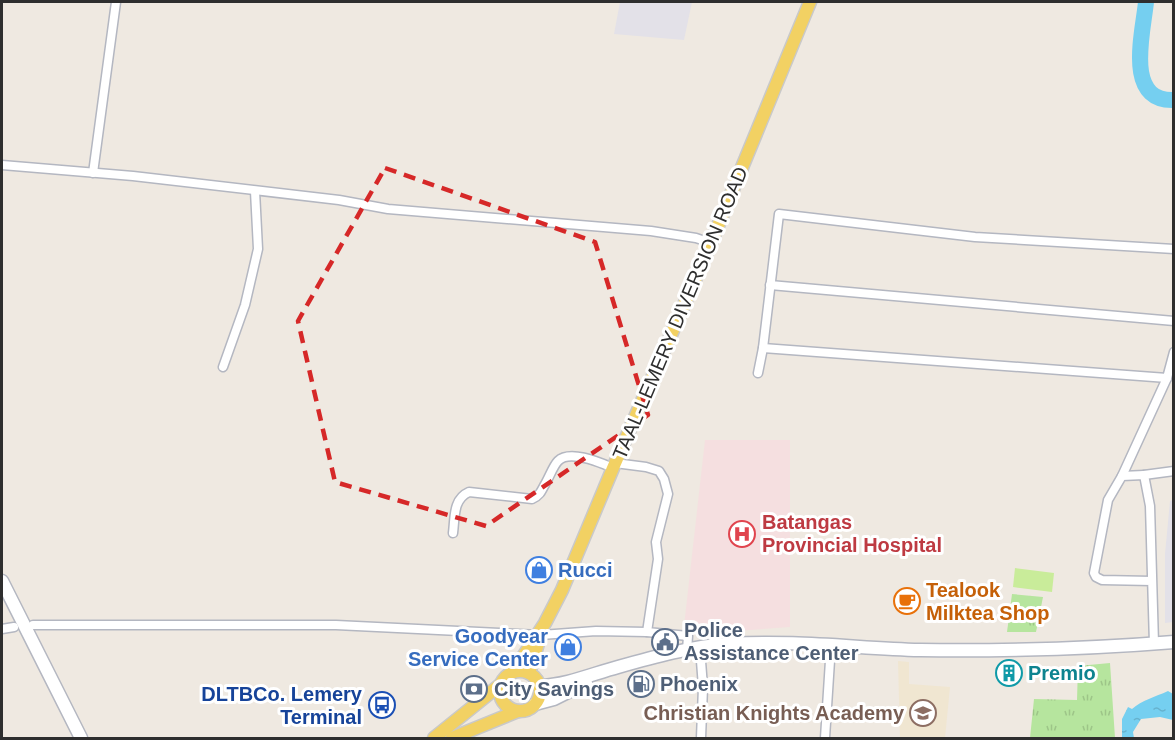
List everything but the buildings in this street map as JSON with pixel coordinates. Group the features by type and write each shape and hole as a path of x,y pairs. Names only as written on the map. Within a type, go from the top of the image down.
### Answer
{"main road":[{"name":"TAAL-LEMERY DIVERSION ROAD","path":"513,672 541,631 562,590 711,243 810,2"},
{"path":"2,581 81,738"},
{"name":"TAAL-LEMERY DIVERSION ROAD","path":"529,673 541,631"},
{"path":"539,687 560,684 620,666 700,648 729,644 831,645 917,650 1043,650 1173,642"},
{"path":"452,738 518,711 527,710 535,704 554,699 620,666"},
{"path":"434,738 513,672 529,673 535,678 539,687 539,696 535,704"},
{"path":"501,684 500,694 503,702 509,709 518,711"}],"street":[{"path":"93,172 116,2"},
{"path":"2,165 93,172 339,200 388,209 651,231 696,238 711,243"},
{"path":"223,367 245,305 258,249 255,191"},
{"path":"758,373 779,214 975,237 1173,249"},
{"path":"770,285 1173,321"},
{"path":"763,348 1167,378"},
{"path":"1152,582 1102,580 1094,573 1108,500 1122,476 1167,378 1173,352"},
{"path":"453,533 458,500 462,496 470,492 532,499 541,493 559,460 564,458 646,467 659,471 668,494 656,542 658,560 647,632"},
{"path":"1122,476 1173,471"},
{"path":"1144,475 1150,506 1154,644"},
{"path":"33,625 336,626 647,632 687,636 687,651"},
{"path":"2,629 14,627"},
{"path":"825,738 831,645"},
{"path":"700,648 703,687 701,738"}],"highlighted area":[{"path":"385,168 595,242 648,415 486,526 335,482 298,321"}],"shaded area":[{"path":"620,2 692,2 684,40 614,34"},
{"name":"Batangas Provincial Hospital","path":"705,440 790,440 790,627 683,635"},
{"path":"1173,500 1173,622 1165,623 1165,554 1170,501"},
{"name":"Christian Knights Academy","path":"898,661 909,662 909,684 950,687 945,738 900,738"}],"green space":[{"path":"1015,568 1054,573 1052,592 1013,587"},
{"path":"1012,594 1043,597 1036,632 1007,632"},
{"path":"1110,663 1115,738 1030,738 1034,699 1077,700 1078,666"}],"water":[{"path":"1168,691 1173,694 1173,720 1160,717 1141,719 1133,732 1134,738 1122,738 1122,719 1128,707 1132,709"}],"waterway":[{"path":"1146,2 1140,47 1142,78 1148,90 1158,98 1174,100"}],"place":[{"name":"Batangas Provincial Hospital","path":"742,534"},
{"name":"Rucci","path":"539,570"},
{"name":"Tealook Milktea Shop","path":"907,601"},
{"name":"Police Assistance Center","path":"665,642"},
{"name":"Goodyear Service Center","path":"568,647"},
{"name":"Premio","path":"1009,673"},
{"name":"Phoenix","path":"641,684"},
{"name":"City Savings","path":"474,689"},
{"name":"DLTBCo. Lemery Terminal","path":"382,705"},
{"name":"Christian Knights Academy","path":"923,713"}]}
